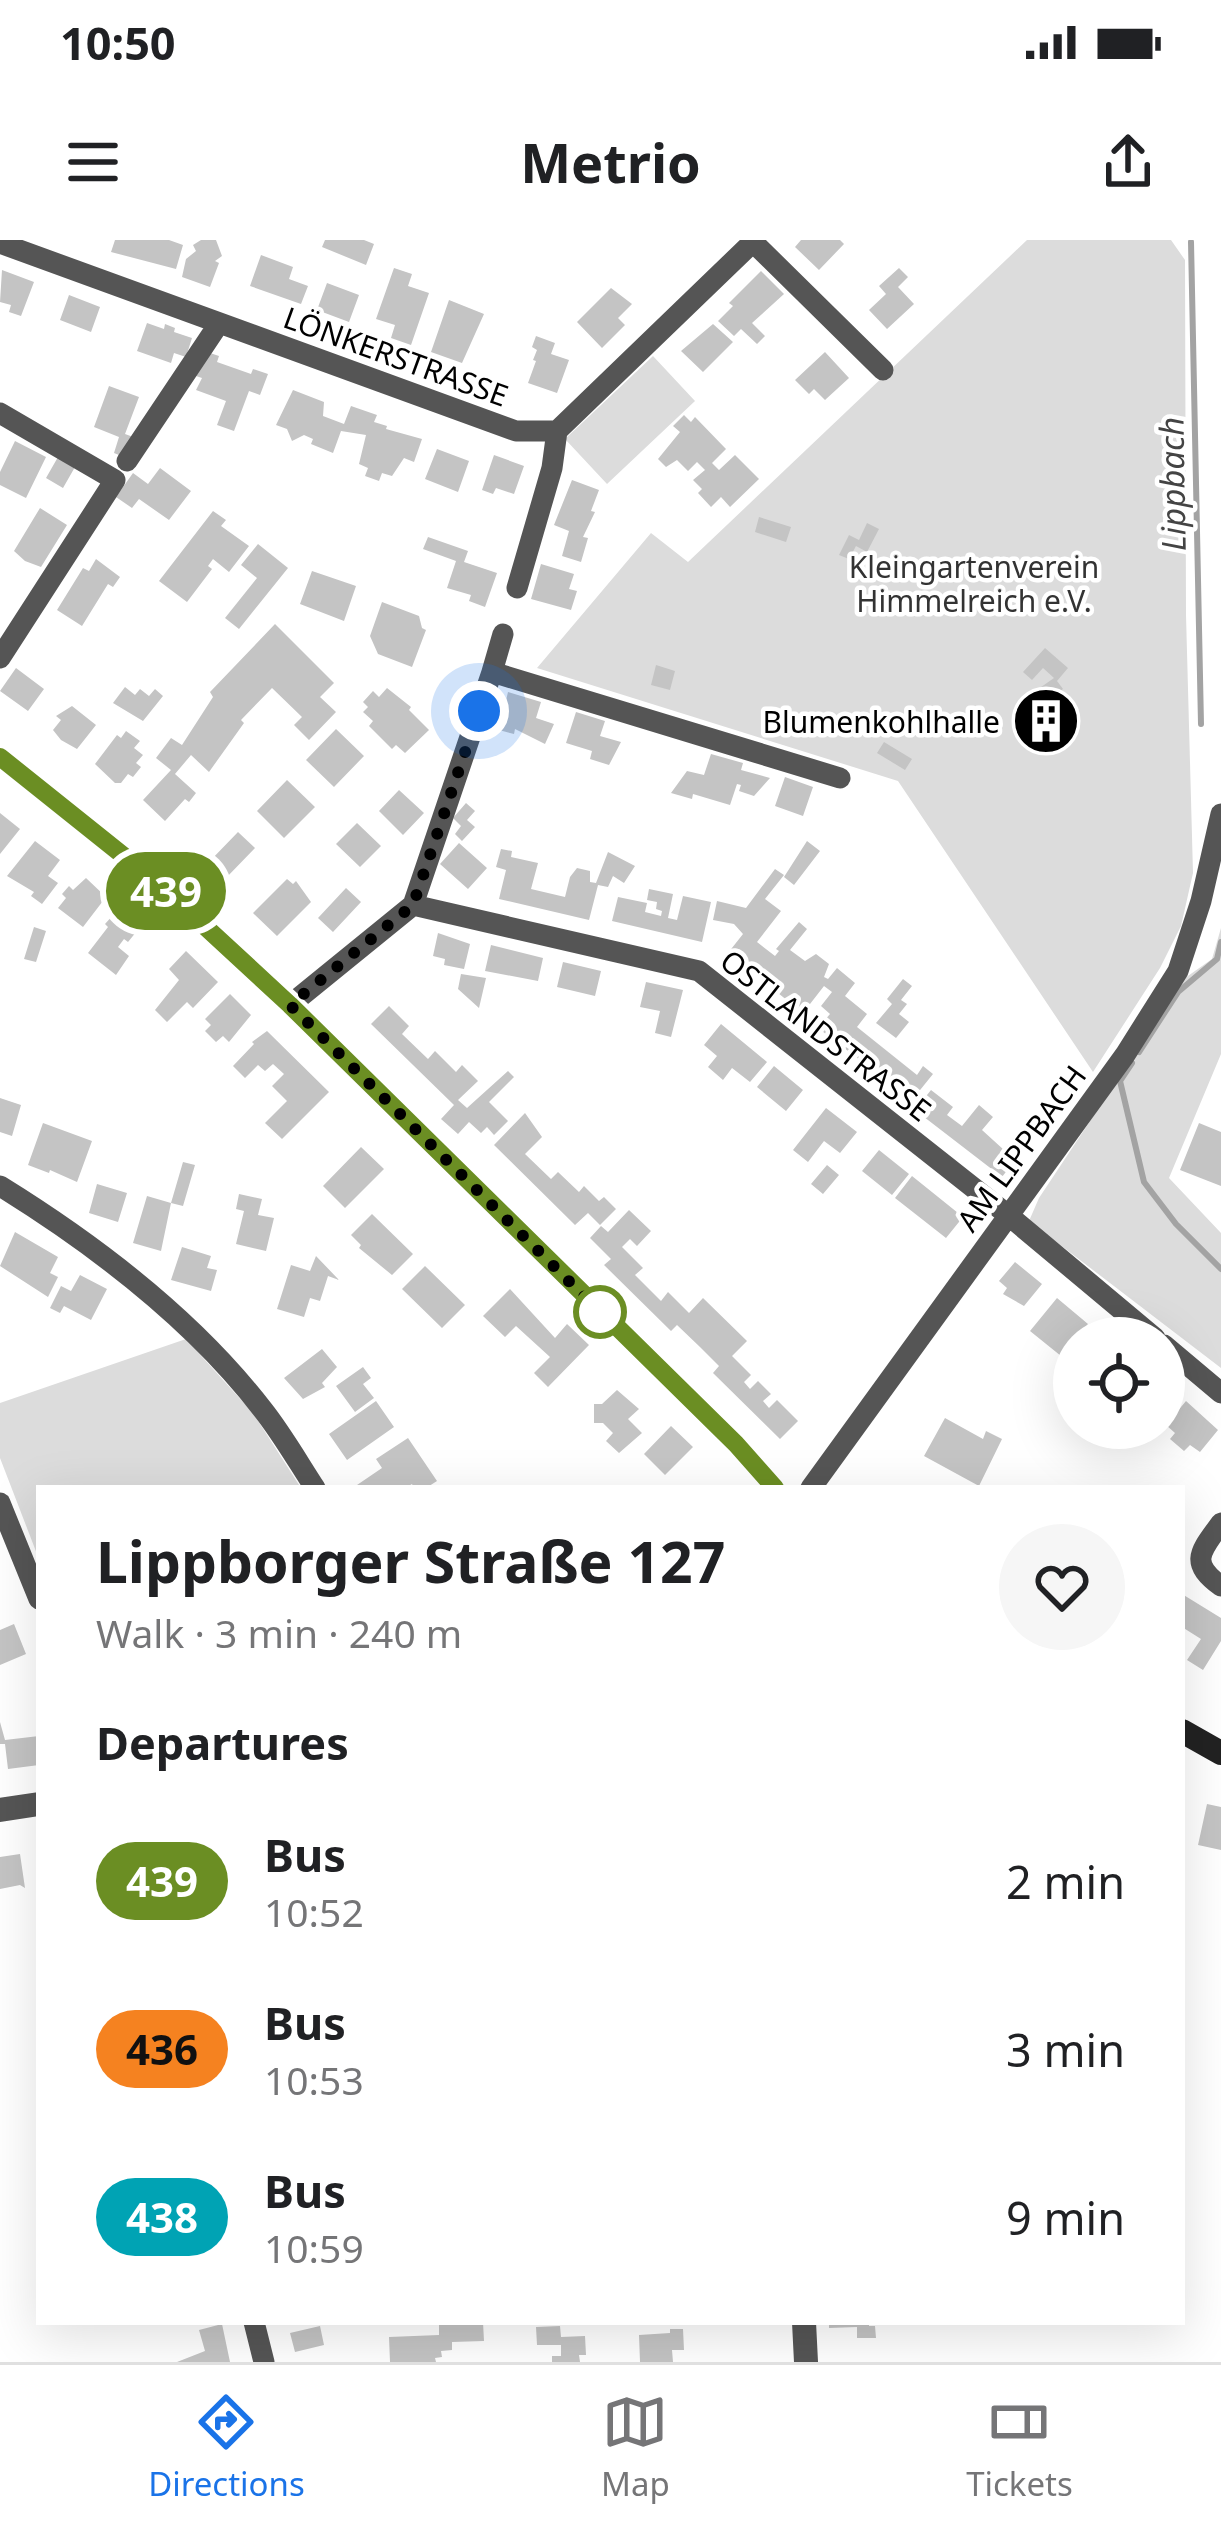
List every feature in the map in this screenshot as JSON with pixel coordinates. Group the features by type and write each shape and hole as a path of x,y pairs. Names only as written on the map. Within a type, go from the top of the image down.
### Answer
{"main road":[{"path":"0,758 160,885 290,1005 772,1485"},
{"path":"1185,1733 1221,1753"}],"street":[{"path":"517,588 552,468 556,431 754,241 883,370"},
{"name":"LÖNKERSTRASSE","path":"0,243 516,431 556,431"},
{"path":"127,461 218,325"},
{"path":"0,413 115,480 0,658"},
{"path":"290,1005 413,905 503,634"},
{"path":"492,672 840,778"},
{"name":"AM LIPPBACH","path":"813,1485 1125,1055 1178,971 1201,901 1221,814"},
{"name":"OSTLANDSTRASSE","path":"413,905 699,971 1130,1317"},
{"path":"0,1186 116,1265 188,1330 263,1410 313,1485"},
{"path":"1185,1363 1221,1393"},
{"path":"0,1503 36,1592"},
{"path":"1221,1523 1200,1562 1221,1586"},
{"path":"0,1810 36,1804"},
{"path":"255,2325 264,2362"},
{"path":"804,2325 806,2362"}],"green space":[{"name":"Kleingartenverein Himmelreich e.V.","path":"1027,240 1171,240 1185,260 1186,615 1193,873 1181,926 1160,968 1093,1072 898,781 537,668 651,533 688,562"},
{"path":"653,356 695,401 607,484 565,439"},
{"path":"1221,928 1221,1054 1169,1178 1221,1233 1221,1368 1185,1340 1185,1317 1154,1317 1029,1221 1039,1198 1185,978 1212,959"},
{"path":"186,1339 253,1413 299,1485 36,1485 36,1551 0,1458 0,1403"}],"building":[{"path":"115,240 169,240 183,245 176,269 111,252"},
{"path":"216,240 222,256 215,261 219,263 210,287 182,277 186,259 196,251 193,245"},
{"path":"325,240 374,244 366,265 322,247"},
{"path":"801,240 840,240 844,244 819,270 795,247"},
{"path":"261,255 293,267 289,279 308,286 301,304 250,286"},
{"path":"394,268 412,274 408,286 429,293 411,345 391,338 395,325 376,319"},
{"path":"899,268 908,277 898,287 914,304 887,329 869,310 886,294 879,286"},
{"path":"2,270 34,282 21,316 9,312 11,305 0,302"},
{"path":"761,271 784,294 752,323 765,336 757,344 741,329 734,336 718,321"},
{"path":"327,283 359,295 349,322 317,310"},
{"path":"611,288 632,304 618,318 625,325 602,348 577,322"},
{"path":"69,295 100,307 91,332 60,320"},
{"path":"449,300 484,314 462,363 431,352"},
{"path":"147,323 164,329 165,324 192,338 186,357 174,353 171,363 137,351"},
{"path":"713,324 733,342 703,372 681,351"},
{"path":"536,336 555,343 551,354 569,360 557,393 528,383 536,361 537,350 532,347"},
{"path":"207,352 219,356 217,362 251,374 253,369 268,374 260,395 249,391 234,431 217,425 226,401 196,390 202,378 193,375"},
{"path":"825,352 849,378 825,400 814,389 809,394 795,380"},
{"path":"109,386 139,397 125,434 136,438 124,457 114,453 119,437 94,427"},
{"path":"293,390 324,402 323,416 344,424 351,406 377,415 374,422 386,429 422,439 414,462 404,458 392,476 382,473 379,481 365,476 368,468 359,464 366,435 341,431 333,453 311,444 313,439 304,435 292,441 287,429 276,425"},
{"path":"684,415 691,422 695,417 726,449 712,463 719,470 735,455 759,479 730,507 721,497 711,507 698,493 702,489 693,480 705,470 697,462 688,471 677,460 666,467 658,459 680,432 673,426"},
{"path":"15,441 46,457 26,498 0,485 0,472"},
{"path":"437,449 469,461 458,492 425,479"},
{"path":"494,455 524,466 514,494 496,488 493,494 482,490"},
{"path":"58,457 75,467 63,488 46,478"},
{"path":"160,468 191,491 169,520 139,499 132,508 116,497 133,473 148,484"},
{"path":"572,480 599,490 583,537 588,538 581,562 562,556 569,531 554,525"},
{"path":"40,508 67,525 41,567 14,551"},
{"path":"213,511 226,520 221,526 249,546 229,572 213,559 208,566 212,569 187,602 159,581"},
{"path":"759,517 791,527 786,542 755,532"},
{"path":"867,523 879,529 867,552 856,546 849,559 839,555 849,535 859,540"},
{"path":"428,537 468,551 464,562 497,573 485,607 469,601 471,595 447,588 456,561 423,549"},
{"path":"258,544 288,568 239,629 225,618 257,578 241,565"},
{"path":"96,559 120,577 113,587 108,584 82,626 57,610 83,568 89,571"},
{"path":"541,564 574,574 569,589 577,591 571,610 531,599"},
{"path":"312,571 356,586 344,621 300,604"},
{"path":"382,602 419,616 426,630 412,667 378,654 370,636"},
{"path":"275,624 334,683 320,697 336,712 309,740 294,725 302,717 272,688 241,720 244,723 209,772 191,755 175,774 196,793 165,821 143,800 171,770 156,758 171,738 182,745 213,697 210,692"},
{"path":"1045,648 1068,668 1057,681 1063,689 1056,694 1072,716 1033,745 1019,727 1052,703 1049,699 1043,704 1034,692 1054,678 1043,668 1032,680 1023,672"},
{"path":"656,665 675,671 670,690 651,685"},
{"path":"16,668 44,689 28,711 0,691"},
{"path":"125,687 135,695 140,689 149,696 155,689 163,696 143,721 113,703"},
{"path":"387,688 429,730 405,753 396,745 392,749 369,726 373,721 363,712 368,707 363,702 373,691 379,697"},
{"path":"508,692 541,702 536,718 554,724 545,744 515,729 514,734 499,730"},
{"path":"72,706 96,725 77,749 53,730 61,720 56,716"},
{"path":"576,712 605,721 600,736 621,742 609,765 590,759 592,751 566,743"},
{"path":"336,729 364,756 334,787 306,760"},
{"path":"126,731 140,741 134,748 143,755 136,763 141,767 133,777 128,774 115,783 95,764 117,735 121,738"},
{"path":"884,742 912,759 905,770 877,753"},
{"path":"711,754 743,763 741,770 770,778 754,796 739,791 737,784 730,805 671,793 687,771 704,775"},
{"path":"785,777 813,787 803,816 775,806"},
{"path":"287,780 315,807 284,838 257,811"},
{"path":"399,790 424,813 403,835 379,811"},
{"path":"466,803 475,811 467,820 475,827 462,841 455,834 461,826 453,818"},
{"path":"0,813 20,829 0,854"},
{"path":"357,823 381,846 360,867 336,844"},
{"path":"238,832 255,848 225,879 208,863"},
{"path":"35,841 60,860 48,876 58,883 42,904 31,896 34,892 7,876"},
{"path":"807,841 820,851 794,885 784,877"},
{"path":"459,843 487,868 468,889 440,864"},
{"path":"501,849 512,851 511,857 538,863 531,889 565,897 577,868 590,871 590,882 596,883 608,852 635,866 624,883 613,876 608,887 598,885 589,920 499,899 506,870 496,867"},
{"path":"775,869 784,875 765,899 781,911 757,942 775,956 799,922 807,929 790,950 805,961 816,954 829,964 824,977 828,979 837,968 855,983 845,996 867,1014 857,1027 917,1075 923,1066 933,1074 912,1100 818,1028 830,1014 821,1006 832,992 824,986 803,1013 728,953 743,934 734,924 713,920 717,901 746,908"},
{"path":"86,878 106,897 83,927 58,908 69,886 73,890"},
{"path":"287,879 296,881 311,902 277,936 253,913"},
{"path":"346,888 361,902 333,932 318,918"},
{"path":"649,889 673,894 668,918 677,920 683,896 711,902 702,942 612,921 618,897 647,903 645,912 661,916 657,902 647,900"},
{"path":"127,897 150,915 118,947 129,956 116,975 88,953 108,927 105,924 114,914 110,911"},
{"path":"34,927 46,931 36,962 24,959"},
{"path":"438,933 470,944 464,969 444,965 445,959 433,956"},
{"path":"491,945 543,958 538,981 485,971"},
{"path":"186,951 218,982 193,1008 187,1002 167,1022 155,1010 179,980 169,969"},
{"path":"563,962 601,971 595,996 557,987"},
{"path":"461,974 486,978 479,1008 458,989"},
{"path":"903,979 912,986 901,1000 907,1004 899,1014 909,1022 896,1038 876,1023 892,1004 887,999"},
{"path":"646,982 683,990 671,1037 655,1033 660,1011 640,1007"},
{"path":"230,994 251,1015 229,1042 223,1036 216,1042 205,1031 211,1025 205,1019"},
{"path":"389,1006 409,1026 402,1034 428,1059 435,1051 456,1072 462,1065 478,1081 458,1100 467,1108 508,1071 514,1077 489,1102 508,1121 494,1135 487,1127 481,1133 469,1122 458,1134 441,1119 454,1105 371,1024"},
{"path":"721,1024 767,1062 750,1082 732,1068 723,1080 708,1067 717,1056 704,1045"},
{"path":"267,1031 329,1092 282,1139 265,1123 287,1101 272,1086 284,1074 273,1064 265,1071 258,1065 245,1078 233,1066"},
{"path":"774,1066 803,1090 786,1111 757,1087"},
{"path":"931,1090 953,1107 947,1115 962,1126 979,1105 993,1117 982,1130 1015,1160 1002,1177 915,1110"},
{"path":"0,1098 21,1105 12,1136 0,1132"},
{"path":"826,1108 857,1132 840,1153 824,1141 808,1162 793,1150"},
{"path":"525,1113 542,1137 525,1154 551,1179 558,1172 579,1192 584,1186 599,1201 604,1197 616,1209 600,1225 588,1213 575,1225 494,1145"},
{"path":"43,1123 92,1141 77,1182 28,1165"},
{"path":"1199,1123 1221,1132 1221,1186 1180,1170"},
{"path":"361,1147 384,1169 345,1208 323,1186"},
{"path":"879,1150 909,1174 892,1195 862,1171"},
{"path":"183,1162 195,1165 183,1206 171,1203"},
{"path":"827,1165 839,1175 823,1194 811,1184"},
{"path":"912,1176 963,1217 946,1238 895,1198"},
{"path":"97,1184 127,1193 118,1222 89,1213"},
{"path":"239,1194 262,1199 258,1215 274,1218 266,1251 236,1244 244,1211 236,1209"},
{"path":"147,1196 171,1203 161,1251 133,1243"},
{"path":"629,1210 651,1231 637,1246 630,1239 622,1247 643,1268 635,1275 661,1301 668,1292 689,1313 703,1298 747,1341 732,1356 751,1375 744,1382 750,1389 758,1381 771,1394 763,1401 769,1408 777,1400 798,1421 780,1439 713,1373 719,1366 700,1347 677,1325 671,1331 604,1265 611,1259 590,1238 601,1226 608,1232"},
{"path":"372,1214 413,1254 392,1275 359,1248 351,1235"},
{"path":"15,1232 58,1257 50,1273 58,1277 48,1297 0,1266"},
{"path":"182,1247 211,1256 207,1268 217,1270 211,1291 171,1280"},
{"path":"316,1256 339,1280 328,1276 320,1301 310,1298 304,1317 277,1309 291,1265 310,1271"},
{"path":"1015,1262 1042,1284 1024,1306 1003,1294 1007,1288 999,1281"},
{"path":"425,1266 465,1305 442,1328 402,1289"},
{"path":"80,1275 107,1289 91,1320 64,1306 60,1313 50,1308 61,1286 71,1291"},
{"path":"510,1289 555,1338 567,1324 589,1345 548,1387 534,1373 550,1357 516,1326 505,1337 483,1316"},
{"path":"1057,1298 1080,1317 1053,1317 1053,1350 1030,1331"},
{"path":"322,1349 337,1367 322,1383 325,1387 303,1399 284,1378"},
{"path":"363,1367 371,1378 363,1384 374,1398 355,1412 336,1386"},
{"path":"617,1390 639,1409 628,1419 642,1433 619,1453 606,1441 613,1433 603,1423 594,1423 594,1404 602,1404"},
{"path":"376,1401 394,1427 347,1460 329,1434"},
{"path":"1185,1402 1218,1430 1200,1452 1190,1445 1182,1449"},
{"path":"945,1418 983,1439 986,1431 1002,1439 979,1485 924,1456"},
{"path":"671,1426 693,1447 665,1475 644,1454"},
{"path":"408,1438 437,1481 431,1485 357,1485 382,1468 376,1459"},
{"path":"1185,1596 1221,1618 1221,1641 1203,1670 1187,1660 1201,1639 1185,1629"},
{"path":"14,1624 26,1654 0,1665 0,1630"},
{"path":"0,1722 5,1740 36,1736 36,1765 8,1769 5,1744 0,1744"},
{"path":"1207,1804 1221,1807 1221,1850 1198,1845"},
{"path":"20,1854 25,1888 0,1889 0,1857"},
{"path":"222,2325 230,2362 177,2362 205,2351 199,2330"},
{"path":"439,2325 483,2325 484,2341 452,2342 452,2350 441,2351 436,2362 390,2362 389,2337 439,2335"},
{"path":"320,2326 324,2345 295,2352 290,2333"},
{"path":"560,2326 561,2337 585,2336 586,2355 579,2355 580,2362 552,2362 552,2356 561,2356 561,2345 537,2345 536,2327"},
{"path":"875,2326 876,2338 857,2338 857,2327 829,2328"},
{"path":"670,2329 683,2329 684,2350 672,2350 673,2362 640,2362 639,2335 670,2333"}],"waterway":[{"name":"Lippbach","path":"1191,242 1201,724"},
{"name":"Lippbach","path":"1139,1052 1178,992 1217,959 1221,942"},
{"name":"Lippbach","path":"1132,1063 1120,1081 1144,1182 1176,1224 1221,1269"}],"bus line":[{"name":"439","path":"0,757 160,885 290,1005 772,1485"}],"place":[{"name":"Blumenkohlhalle","path":"1046,721"}],"route":[{"path":"479,711 413,905 290,1005 600,1312"}]}
